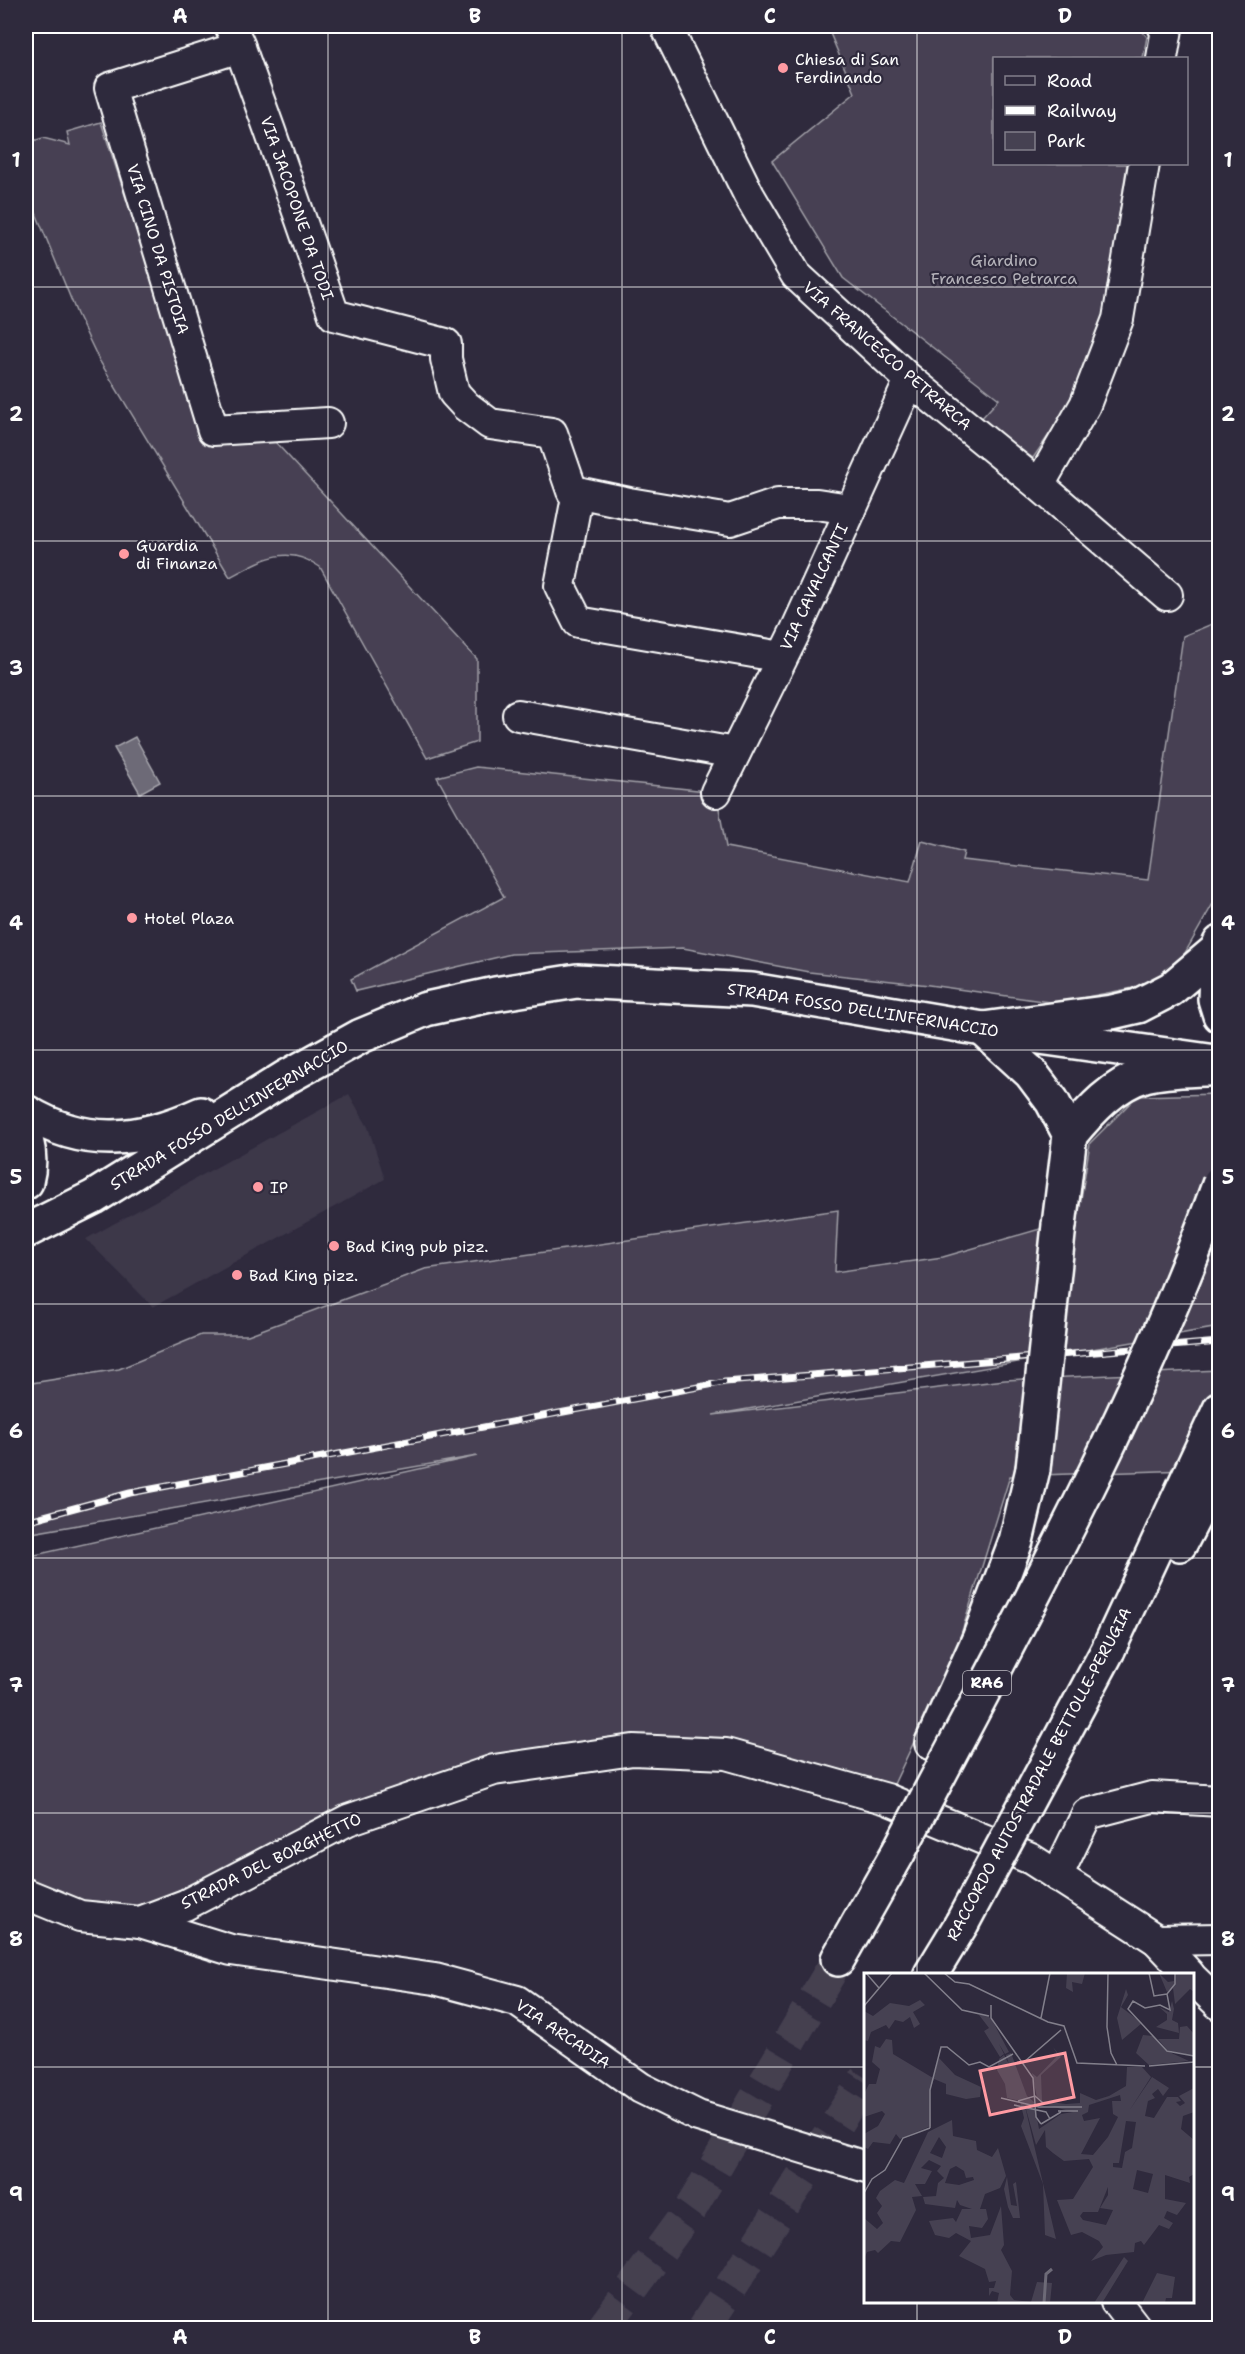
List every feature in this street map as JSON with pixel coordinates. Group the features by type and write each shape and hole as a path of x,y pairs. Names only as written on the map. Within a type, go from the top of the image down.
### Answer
{"main road":[{"path":"1218,947 1215,999 1220,1015"},
{"path":"983,1029 1112,1012 1138,1006 1171,989 1218,947"},
{"name":"STRADA FOSSO DELL'INFERNACCIO","path":"26,1232 94,1197 285,1078 361,1036 426,1009 495,994 577,981 752,990 983,1029 1220,1063"},
{"path":"983,1029 1031,1073 1052,1101 1070,1135"},
{"path":"898,1853 932,1743 979,1639 1016,1541 1033,1469 1070,1135 1094,1107 1124,1085 1145,1075 1220,1068"},
{"path":"26,1112 42,1122 70,1133 117,1139 175,1126 285,1078"},
{"path":"26,1139 30,1153 26,1182"},
{"name":"RA6","path":"838,1959 898,1853 1075,1513 1156,1339 1197,1244 1220,1182"},
{"name":"RACCORDO AUTOSTRADALE BETTOLLE-PERUGIA","path":"932,1973 962,1923 1108,1650 1220,1409"},
{"path":"1108,1650 1185,1536 1220,1467"}],"street":[{"name":"VIA FRANCESCO PETRARCA","path":"666,26 749,195 796,275 910,380 1039,484 1167,595"},
{"path":"1162,57 1167,29 1163,26"},
{"name":"VIA CINO DA PISTOIA","path":"235,36 110,88 213,430 328,423"},
{"name":"VIA JACOPONE DA TODI","path":"235,36 334,315 446,344 446,359 454,393 466,406 490,424 552,433 572,491 578,492"},
{"path":"1039,484 1085,405 1118,319 1144,165"},
{"name":"VIA CAVALCANTI","path":"716,792 798,628 910,380"},
{"path":"782,657 578,622 560,586 578,492 730,520 778,504 817,504 850,509"},
{"path":"518,715 735,753"},
{"name":"STRADA DEL BORGHETTO","path":"26,1894 80,1916 140,1922 185,1905 348,1820 494,1770 633,1750 726,1754 887,1799 1031,1859 1156,1940 1188,1973"},
{"path":"1057,1876 1087,1814 1152,1797 1220,1801"},
{"name":"VIA ARCADIA","path":"140,1922 231,1950 435,1979 518,2001 640,2088 698,2116 864,2166"},
{"path":"1156,1940 1220,1939"},
{"name":"STRADA DEL BORGHETTO","path":"1194,1979 1220,2005"},
{"path":"1117,2303 1136,2328"}],"shaded area":[{"path":"135,737 160,782 140,793 114,748"},
{"path":"349,1094 368,1127 385,1179 153,1307 86,1239"}],"green space":[{"name":"Giardino Francesco Petrarca","path":"827,26 1138,26 1147,37 1143,57 993,57 993,165 1127,165 1104,315 1075,397 1033,458 979,421 999,399 843,278 772,161 855,93"},
{"path":"101,122 184,375 209,436 264,430 477,659 477,742 427,758 320,567 308,560 285,555 264,560 230,577 99,360 77,314 26,191 26,143 43,138 70,145 67,132"},
{"path":"1219,621 1219,893 1169,981 1056,1003 929,985 809,972 683,948 511,954 356,991 351,979 504,897 437,777 476,767 716,792 726,847 910,882 922,841 964,852 962,860 1148,880 1183,636"},
{"path":"1219,1094 1219,1327 713,1415 1005,1380 1219,1370 1219,1469 1010,1476 954,1657 887,1799 726,1754 494,1770 140,1922 26,1894 26,1557 477,1456 26,1534 26,1384 119,1369 201,1335 248,1335 425,1269 838,1210 835,1272 943,1257 1078,1218 1090,1143 1137,1096"}],"tunnel":[{"path":"603,2328 691,2208 838,1959"},
{"path":"704,2328 864,2081"}],"railway":[{"path":"26,1521 130,1493 725,1382 1220,1342"}],"place":[{"name":"Chiesa di San Ferdinando","path":"783,68"},
{"name":"Guardia di Finanza","path":"124,554"},
{"name":"Hotel Plaza","path":"132,918"},
{"name":"IP","path":"258,1187"},
{"name":"Bad King pub pizz.","path":"334,1246"},
{"name":"Bad King pizz.","path":"237,1275"}]}
